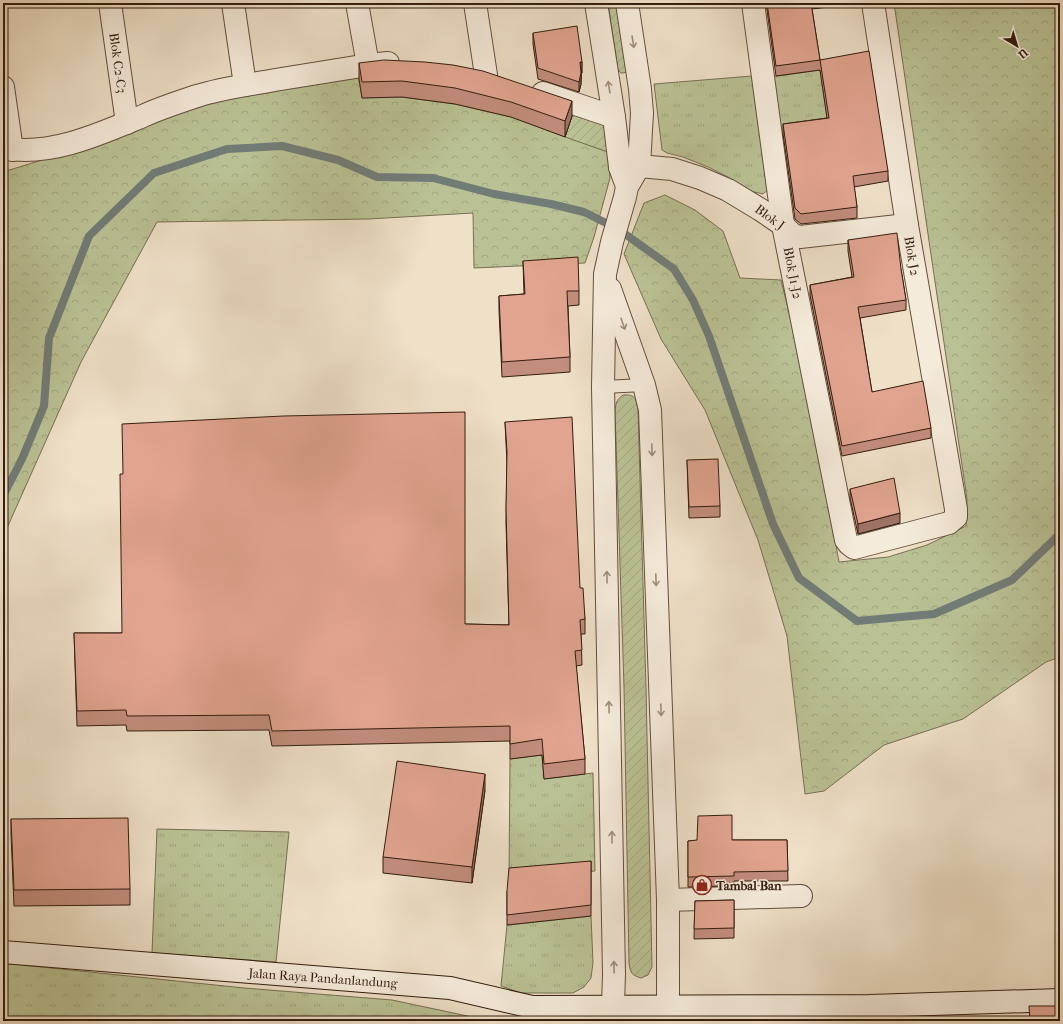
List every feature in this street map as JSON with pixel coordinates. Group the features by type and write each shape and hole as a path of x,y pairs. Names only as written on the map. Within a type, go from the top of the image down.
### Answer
{"street":[{"name":"Blok C2-C3","path":"110,3 127,123"},
{"path":"233,3 245,85"},
{"path":"358,3 368,65"},
{"path":"463,69 494,77 475,3"},
{"path":"596,3 614,117 628,179"},
{"path":"613,1006 614,966 604,387 605,274 642,113 640,89 627,3"},
{"name":"Blok J1-J2","path":"753,3 784,225 846,540"},
{"name":"Blok J2","path":"846,540 854,548 950,523 956,517 956,509 906,225 873,3"},
{"path":"3,88 7,149 48,149 89,138 144,115 198,96 245,85 368,65 383,63 405,64"},
{"path":"524,87 614,117"},
{"name":"Blok J","path":"628,179 672,169 700,178 728,190 784,225 793,235 800,237 906,225"},
{"path":"605,274 644,385 650,410 668,900 668,1006"},
{"path":"668,900 801,896"},
{"name":"Jalan Raya Pandanlandung","path":"3,952 450,988 532,1007 869,1006 1060,1000"}],"lane":[{"path":"604,387 644,385"}],"green space":[{"path":"608,3 619,3 627,72 623,73 618,70"},
{"path":"894,3 1060,3 1060,657 1046,662 963,719 884,745 824,791 805,794 787,636 758,540 705,410 661,339 624,254 644,203 665,195 695,210 723,231 740,278 781,280 806,381 839,562 888,557 927,545 966,526 967,499"},
{"path":"820,70 829,129 781,135 771,77"},
{"path":"358,75 362,98 402,97 455,104 511,117 608,152 610,178 594,237 585,263 474,268 473,213 368,219 157,222 81,362 3,537 3,172 58,155 190,106"},
{"path":"752,76 770,188 763,194 750,191 728,177 708,167 662,150 654,84"},
{"path":"573,113 607,124 608,152 565,137"},
{"path":"623,395 631,395 635,398 638,410 652,967 648,975 641,978 632,974 629,964 624,687 615,411 619,398"},
{"path":"542,755 544,779 593,773 595,871 509,879 510,759"},
{"path":"157,829 289,832 276,962 152,953"},
{"path":"591,916 593,963 591,978 584,987 573,993 521,993 501,986 507,925"},
{"path":"3,963 244,988 392,1000 491,1021 3,1021"}],"building":[{"path":"767,3 811,3 820,60 776,66"},
{"path":"577,26 582,62 580,62 581,73 579,82 538,68 533,33"},
{"path":"869,51 888,171 853,176 857,207 801,214 795,208 783,124 829,118 820,60"},
{"path":"384,60 453,65 483,71 572,101 565,121 511,102 455,88 402,81 362,82 359,63"},
{"path":"897,233 906,300 858,307 872,392 923,381 931,428 842,446 810,285 854,277 848,240"},
{"path":"578,257 579,291 567,291 570,357 502,362 499,296 525,294 523,261"},
{"path":"465,412 465,624 509,625 506,508 507,451 505,422 572,417 580,588 583,588 585,619 580,620 582,650 575,651 585,759 544,764 542,739 510,744 510,726 272,731 269,715 127,716 126,710 77,711 74,633 122,633 120,474 123,474 122,424 283,416"},
{"path":"718,459 720,506 689,507 687,460"},
{"path":"894,478 900,513 858,524 850,489"},
{"path":"397,761 485,774 472,867 383,857"},
{"path":"732,815 732,840 787,840 788,871 734,872 734,876 688,877 688,841 697,840 698,816"},
{"path":"128,818 130,889 14,890 11,819"},
{"path":"591,861 591,905 507,915 509,868"},
{"path":"734,900 734,928 694,929 695,901"},
{"path":"1029,1006 1060,1006 1060,1021 1030,1021"}],"waterway":[{"path":"3,496 22,459 44,406 49,338 89,236 154,173 227,149 282,146 338,160 377,177 433,178 494,194 551,204 584,212 618,229 674,269 693,300 709,336 773,524 799,578 857,621 934,614 1012,580 1060,534"}],"place":[{"name":"Tambal Ban","path":"702,885"}]}
